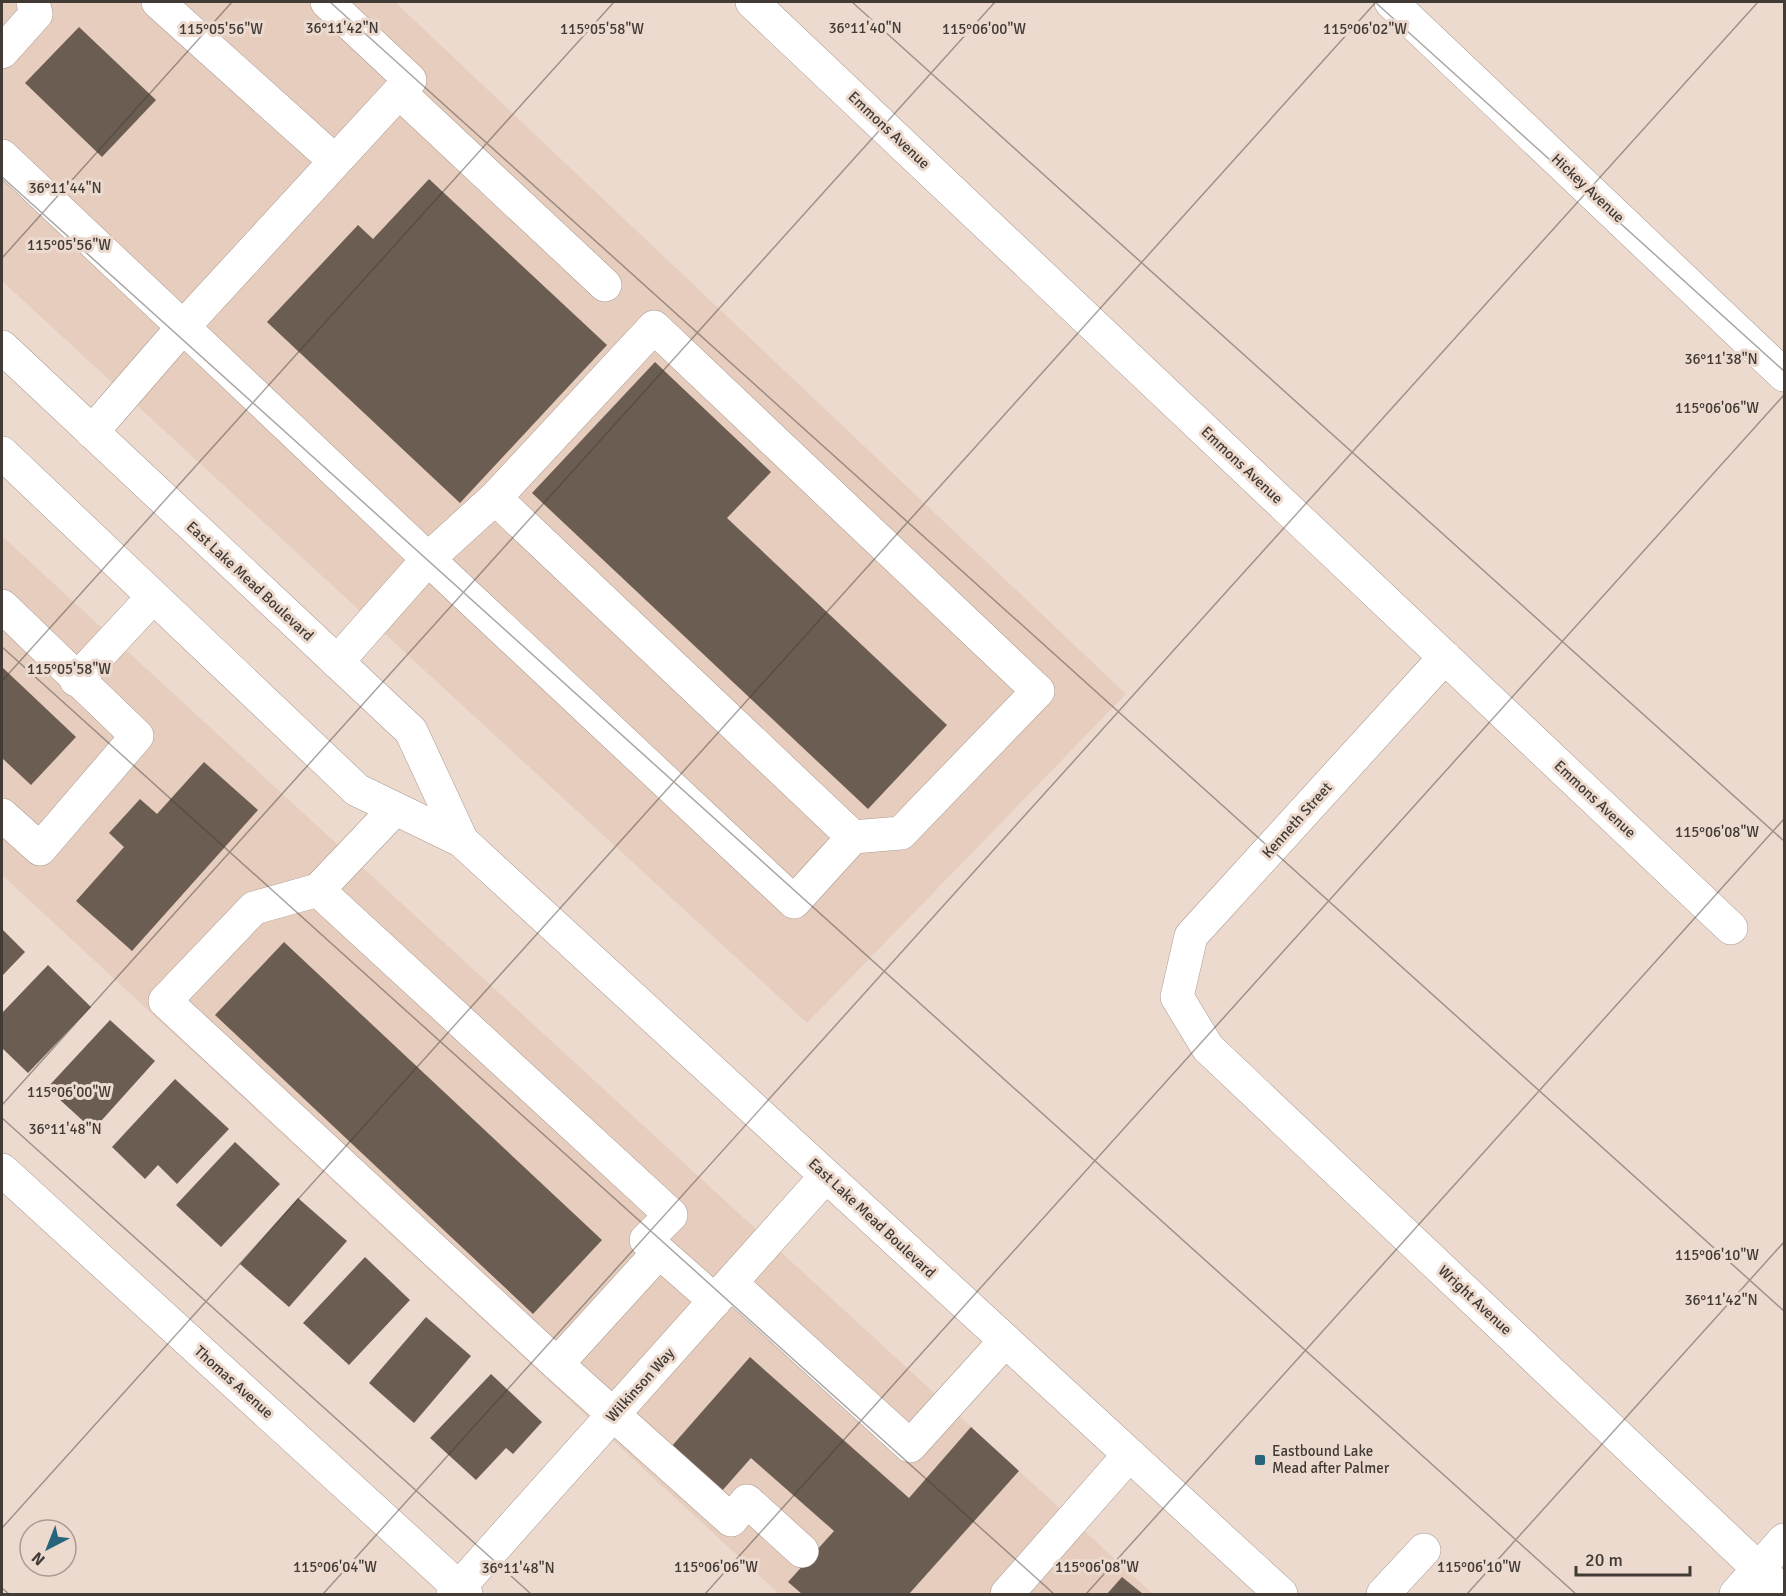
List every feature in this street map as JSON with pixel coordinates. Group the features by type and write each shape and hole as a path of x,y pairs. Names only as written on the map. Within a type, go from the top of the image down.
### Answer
{"street":[{"path":"2,52 36,14 33,2"},
{"path":"158,2 335,161"},
{"path":"92,432 183,327 410,80 327,2"},
{"name":"Emmons Avenue","path":"752,2 1731,928"},
{"name":"Hickey Avenue","path":"1391,2 1785,375"},
{"path":"400,93 605,285"},
{"path":"6,170 183,327 428,559 794,902 853,837 901,832 1038,691 654,327 495,498 428,559 337,662"},
{"name":"East Lake Mead Boulevard","path":"2,347 411,731 462,841"},
{"name":"East Lake Mead Boulevard","path":"2,453 357,790 462,841 1281,1594"},
{"path":"495,498 853,837"},
{"path":"76,680 153,597"},
{"path":"2,606 76,680 137,736 40,849 2,815"},
{"name":"Kenneth Street","path":"1177,997 1191,936 1445,657"},
{"path":"394,809 318,890 254,908 165,1001 557,1364 731,1520 747,1501 802,1551"},
{"path":"318,890 671,1215 646,1240 659,1252 723,1292 910,1446 1005,1341"},
{"name":"Wright Avenue","path":"1177,997 1208,1048 1785,1593"},
{"name":"Thomas Avenue","path":"2,1170 459,1592"},
{"name":"Wilkinson Way","path":"459,1592 826,1176"},
{"path":"557,1364 659,1252"},
{"path":"1007,1594 1129,1455"},
{"path":"1736,1594 1785,1540"},
{"path":"1383,1594 1424,1550"}],"shaded area":[{"path":"2,2 395,2 1126,694 807,1023 2,281"},
{"path":"2,536 1153,1594 779,1594 2,875"}],"building":[{"path":"79,27 156,100 102,157 25,83"},
{"path":"429,179 607,345 460,503 267,322 358,225 373,239"},
{"path":"655,362 771,472 727,518 947,725 868,809 532,493"},
{"path":"2,667 76,737 31,785 2,758"},
{"path":"204,762 258,810 132,951 76,901 124,847 109,833 140,799 157,814"},
{"path":"2,929 25,952 2,976"},
{"path":"284,942 602,1240 533,1314 215,1015"},
{"path":"48,965 91,1007 28,1073 2,1048 2,1013"},
{"path":"110,1020 155,1061 93,1130 47,1088"},
{"path":"175,1079 229,1129 177,1184 158,1165 145,1179 112,1147"},
{"path":"235,1142 280,1184 221,1247 176,1205"},
{"path":"298,1198 347,1241 289,1307 240,1264"},
{"path":"365,1257 410,1300 349,1365 303,1323"},
{"path":"426,1317 471,1356 414,1423 369,1383"},
{"path":"750,1357 909,1498 971,1427 1019,1471 909,1594 802,1594 788,1582 834,1531 751,1458 721,1492 671,1447"},
{"path":"491,1374 542,1422 513,1454 506,1448 476,1480 430,1438"},
{"path":"1122,1577 1143,1594 1107,1594"}],"place":[{"name":"Eastbound Lake Mead after Palmer","path":"1260,1460"}]}
